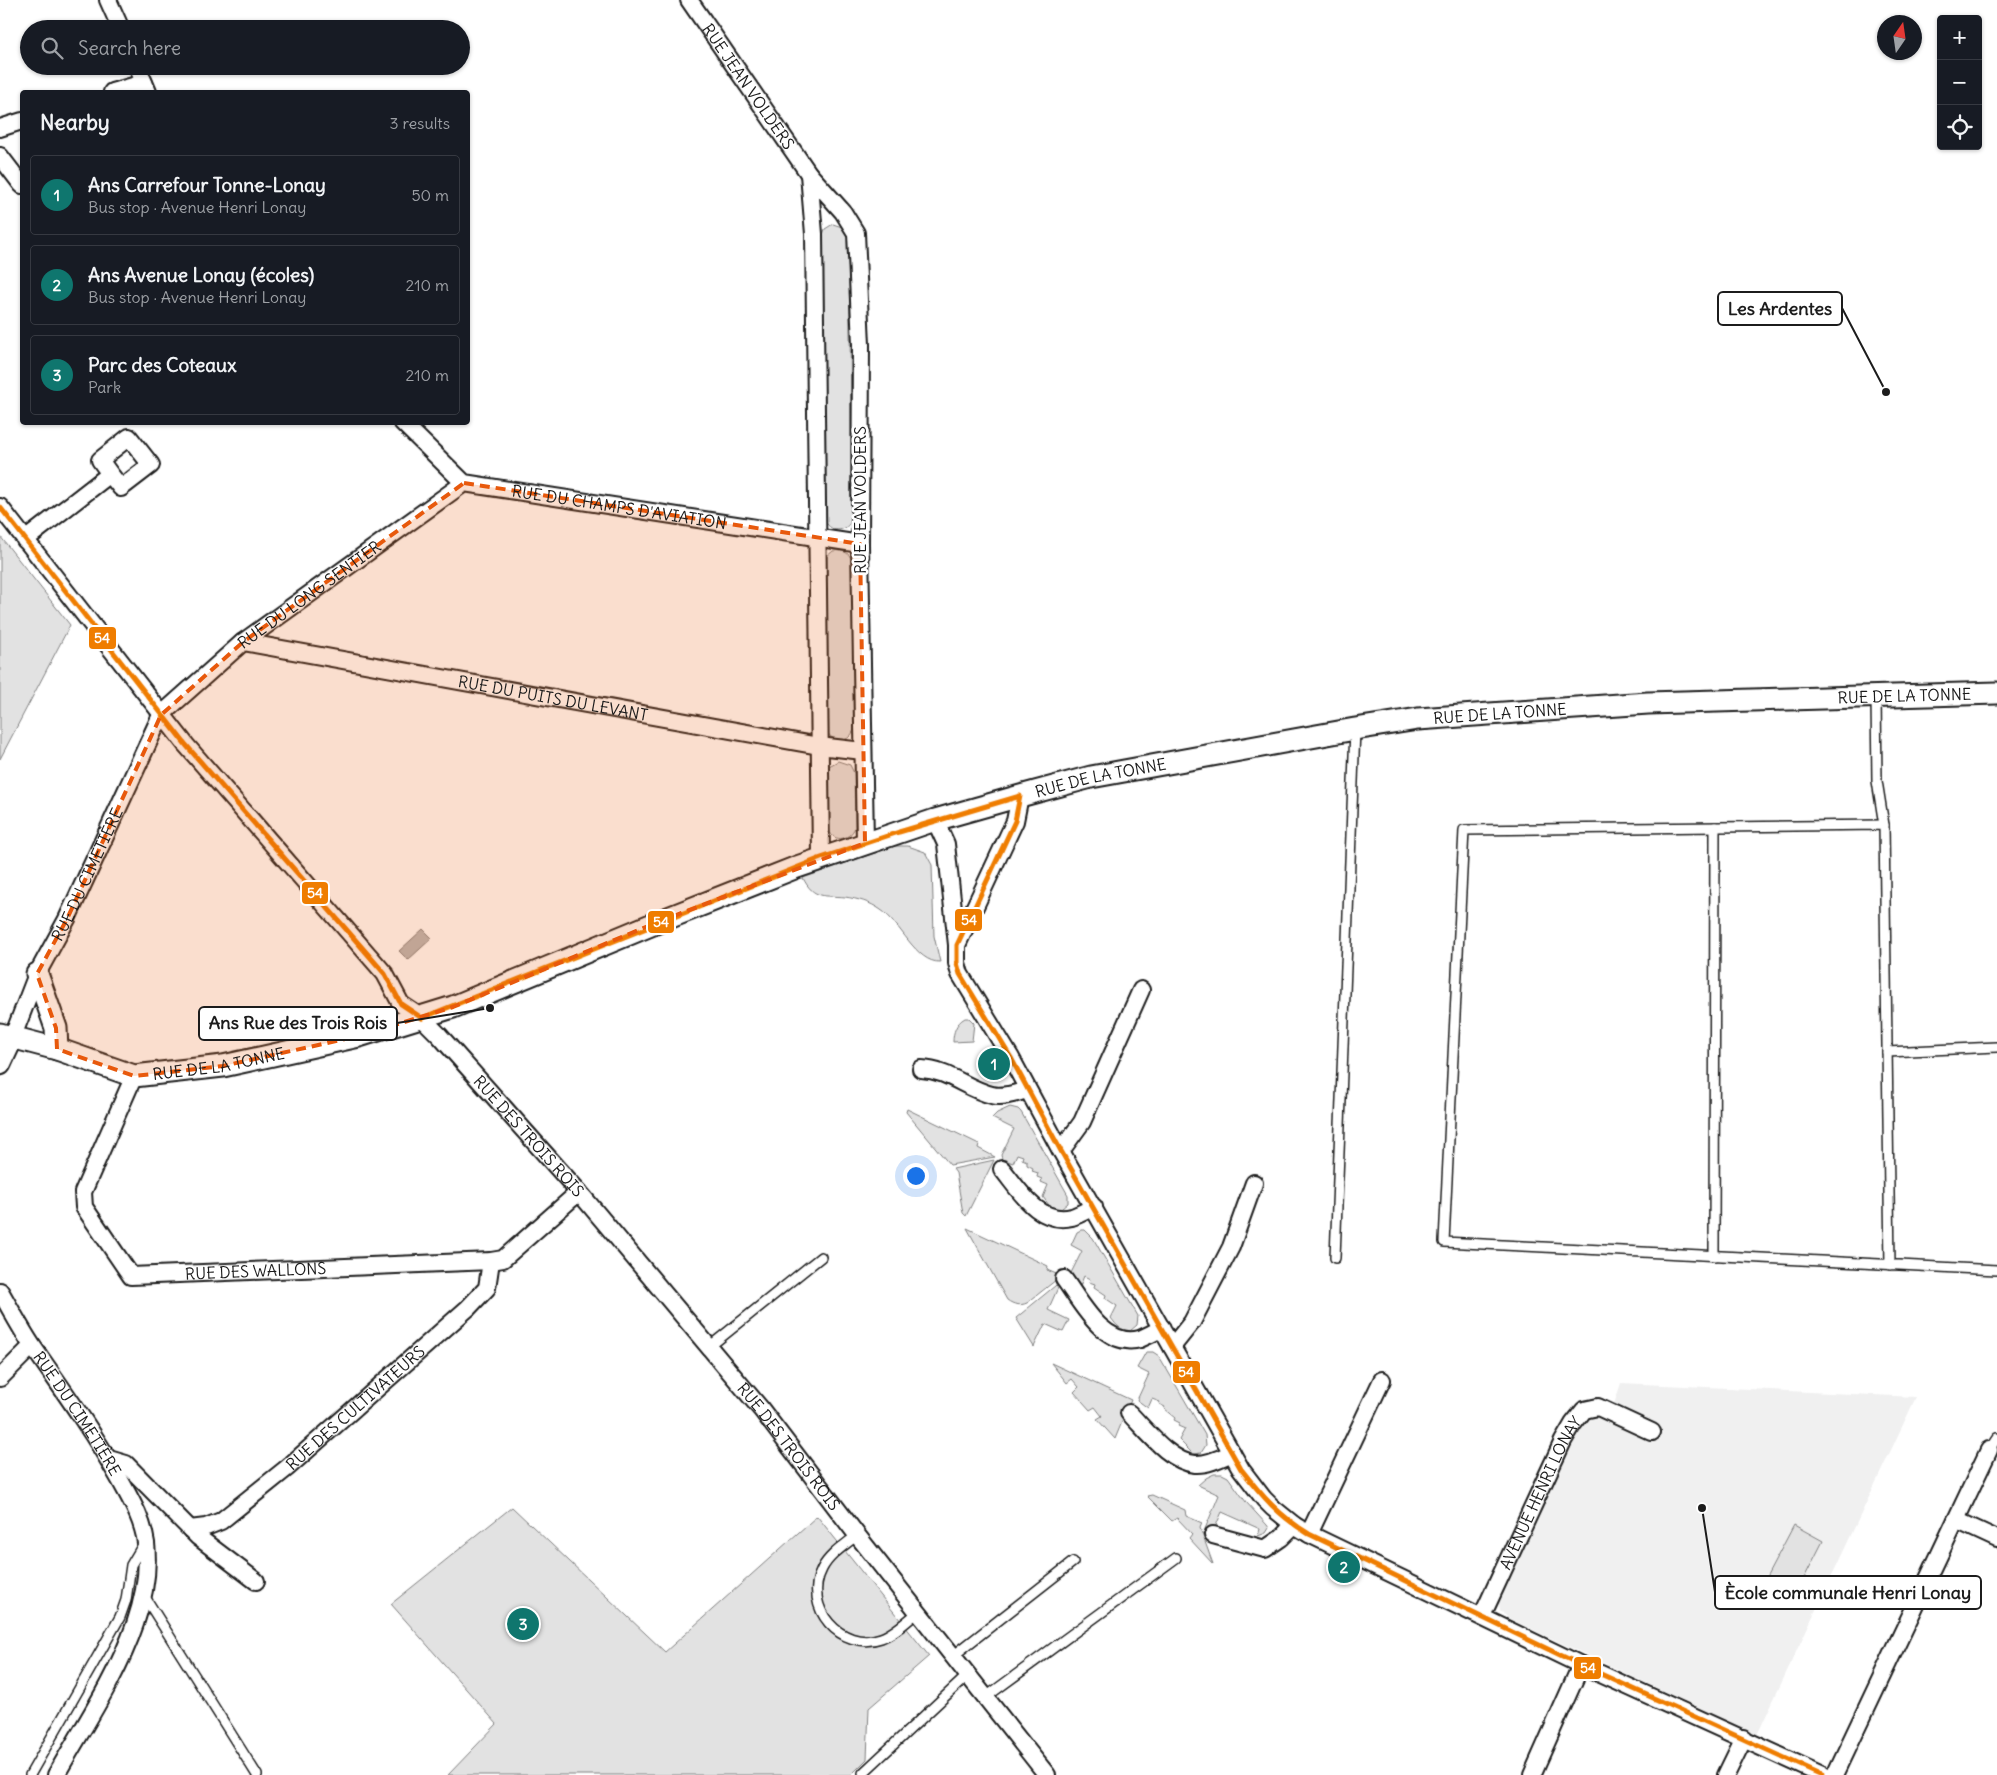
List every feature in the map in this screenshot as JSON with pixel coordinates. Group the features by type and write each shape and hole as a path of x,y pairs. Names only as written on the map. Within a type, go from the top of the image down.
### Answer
{"street":[{"path":"108,0 116,20"},
{"name":"RUE JEAN VOLDERS","path":"689,0 809,174 843,212 856,233 861,345 860,544 865,843"},
{"path":"129,90 146,88 141,75"},
{"path":"0,128 20,122"},
{"path":"0,156 20,182"},
{"name":"RUE JEAN VOLDERS","path":"809,174 814,234 821,858"},
{"path":"405,425 464,483"},
{"path":"25,540 110,474"},
{"name":"RUE DU CHAMPS D'AVIATION","path":"464,483 860,544"},
{"name":"RUE DU LONG SENTIER","path":"161,714 243,642 464,483"},
{"name":"RUE DES TROIS ROIS","path":"0,507 161,714 386,974 401,1004 422,1018 579,1192 761,1409 857,1535 1047,1775"},
{"name":"RUE DU PUITS DU LEVANT","path":"243,642 819,746 863,751"},
{"name":"RUE DE LA TONNE","path":"7,1035 57,1049 134,1076 223,1066 359,1036 453,1008 658,922 821,858 936,820 1091,777 1355,729 1418,720 1648,703 1997,693"},
{"name":"RUE DU CIMETIÈRE","path":"7,1035 67,919 161,714"},
{"path":"957,945 1015,821 1020,796"},
{"path":"936,820 946,844 957,945 957,963 960,974 1011,1058 1027,1090 1232,1453 1264,1499 1294,1525 1309,1534 1581,1665 1822,1775"},
{"path":"37,974 56,1028 57,1049"},
{"path":"1061,1150 1082,1122 1141,990"},
{"path":"0,1064 7,1035"},
{"path":"0,1054 0,1059"},
{"path":"921,1069 935,1070 991,1095 1015,1094 1027,1090"},
{"name":"RUE DES WALLONS","path":"134,1076 83,1192 84,1207 131,1276 503,1259 579,1192"},
{"path":"1002,1169 1034,1208 1047,1215 1061,1218 1072,1217 1094,1207"},
{"path":"1172,1347 1192,1322 1231,1248 1254,1182"},
{"name":"RUE DES CULTIVATEURS","path":"190,1530 206,1527 228,1515 287,1468 461,1315 488,1288 491,1261"},
{"path":"1064,1279 1096,1322 1107,1332 1120,1338 1132,1340 1162,1328"},
{"name":"RUE DU CIMETIÈRE","path":"0,1292 32,1346 109,1459 134,1504 146,1541 148,1564 135,1625 123,1654 56,1775"},
{"path":"0,1378 32,1346"},
{"path":"1309,1534 1382,1380"},
{"name":"AVENUE HENRI LONAY","path":"1482,1616 1563,1442 1573,1424 1584,1410 1598,1407 1652,1432"},
{"path":"1129,1413 1169,1453 1183,1461 1196,1464 1232,1453"},
{"path":"1835,1775 1993,1444"},
{"path":"109,1459 126,1464 190,1530 256,1581"},
{"path":"1956,1520 1997,1539"},
{"path":"1213,1535 1265,1549 1281,1538 1294,1525"},
{"path":"1532,1775 1581,1665"},
{"path":"1726,1775 1744,1738"}],"lane":[{"path":"1876,697 1877,781 1884,825 1890,1265"},
{"path":"1335,1258 1355,729"},
{"path":"1884,825 1464,830 1444,1242 1997,1270"},
{"path":"1714,1256 1715,827"},
{"path":"1887,1052 1997,1047"},
{"path":"709,1347 821,1257"},
{"path":"857,1535 832,1556 822,1569 817,1585 817,1601 822,1615 834,1629 848,1638 864,1641 880,1639 894,1632 918,1612"},
{"path":"30,1775 120,1617 126,1600 132,1565 146,1541"},
{"path":"986,1697 1176,1558"},
{"path":"953,1656 1073,1562"},
{"path":"143,1594 257,1775"},
{"path":"863,1773 968,1675"}],"highlighted area":[{"path":"464,483 860,544 865,843 658,922 453,1007 359,1036 223,1066 134,1076 57,1049 56,1028 37,974 67,919 161,715 243,642"}],"shaded area":[{"path":"833,224 845,228 849,235 852,519 847,527 839,530 831,528 825,521 822,238 825,229"},
{"path":"0,536 70,625 0,759"},
{"path":"833,551 847,553 853,565 854,729 849,737 842,740 834,739 827,732 824,562 826,557"},
{"path":"838,761 850,765 854,773 855,827 850,835 842,838 835,837 829,830 826,801 827,770 829,766"},
{"path":"895,846 908,846 925,852 932,865 934,936 940,962 931,961 923,956 895,923 877,907 855,899 821,895 811,890 803,878"},
{"path":"423,929 432,938 408,960 399,951"},
{"path":"969,1018 974,1023 972,1041 953,1042 959,1022"},
{"path":"1010,1107 1021,1112 1068,1195 1068,1203 1061,1209 1051,1208 1043,1197 1048,1185 1041,1182 1042,1179 1037,1177 1038,1173 1032,1171 1033,1168 1027,1165 1027,1161 1022,1159 1023,1156 1017,1154 1013,1163 1002,1159 1001,1155 1014,1129 992,1118 997,1113"},
{"path":"907,1109 979,1144 978,1148 995,1157 950,1165 906,1112"},
{"path":"994,1160 966,1216 963,1213 956,1173 953,1169"},
{"path":"967,1228 1048,1266 1047,1270 1061,1276 1027,1303 1019,1305 1012,1303 1007,1300"},
{"path":"1085,1230 1093,1238 1138,1316 1137,1325 1130,1331 1121,1329 1113,1321 1111,1318 1117,1306 1094,1287 1095,1284 1089,1282 1090,1279 1084,1276 1080,1286 1070,1281 1069,1277 1082,1251 1071,1245 1077,1232"},
{"path":"1061,1281 1048,1310 1069,1320 1063,1332 1045,1324 1034,1347 1016,1318"},
{"path":"1146,1352 1153,1352 1159,1356 1205,1435 1206,1445 1201,1453 1193,1454 1179,1440 1185,1429 1178,1426 1180,1423 1174,1420 1175,1418 1164,1409 1165,1407 1159,1404 1160,1402 1152,1399 1148,1408 1137,1400 1149,1374 1137,1368"},
{"path":"1051,1363 1131,1400 1115,1439 1097,1419 1102,1416 1095,1407 1090,1410 1074,1392 1079,1387 1072,1379 1067,1383"},
{"path":"1621,1383 1916,1397 1757,1735 1508,1618 1500,1610 1498,1598 1583,1419 1601,1417 1609,1419"},
{"path":"1214,1474 1222,1474 1228,1477 1246,1502 1267,1525 1269,1528 1266,1533 1258,1536 1260,1529 1222,1512 1210,1539 1205,1529 1219,1495 1198,1485"},
{"path":"1152,1495 1185,1510 1186,1516 1202,1523 1200,1528 1213,1564 1189,1538 1192,1534 1177,1518 1172,1521 1147,1496"},
{"path":"512,1507 665,1652 817,1516 929,1656 869,1708 867,1759 851,1775 448,1775 497,1724 391,1604"},
{"path":"1794,1525 1823,1541 1796,1594 1766,1578"}],"transit line":[{"name":"54","path":"0,507 186,745 385,974 401,1004 422,1018"},
{"name":"54","path":"422,1018 821,858 899,832 1020,796 1015,821 957,945 957,963 960,974 1011,1058 1061,1151 1241,1469 1249,1479 1280,1513 1309,1534 1581,1665 1822,1775"}],"place":[{"name":"Les Ardentes","path":"1886,392"},
{"name":"Ans Rue des Trois Rois","path":"490,1008"},
{"name":"Ans Carrefour Tonne-Lonay","path":"994,1064"},
{"name":"Ècole communale Henri Lonay","path":"1702,1508"},
{"name":"Ans Avenue Lonay (écoles)","path":"1344,1567"},
{"name":"Parc des Coteaux","path":"523,1624"}]}
